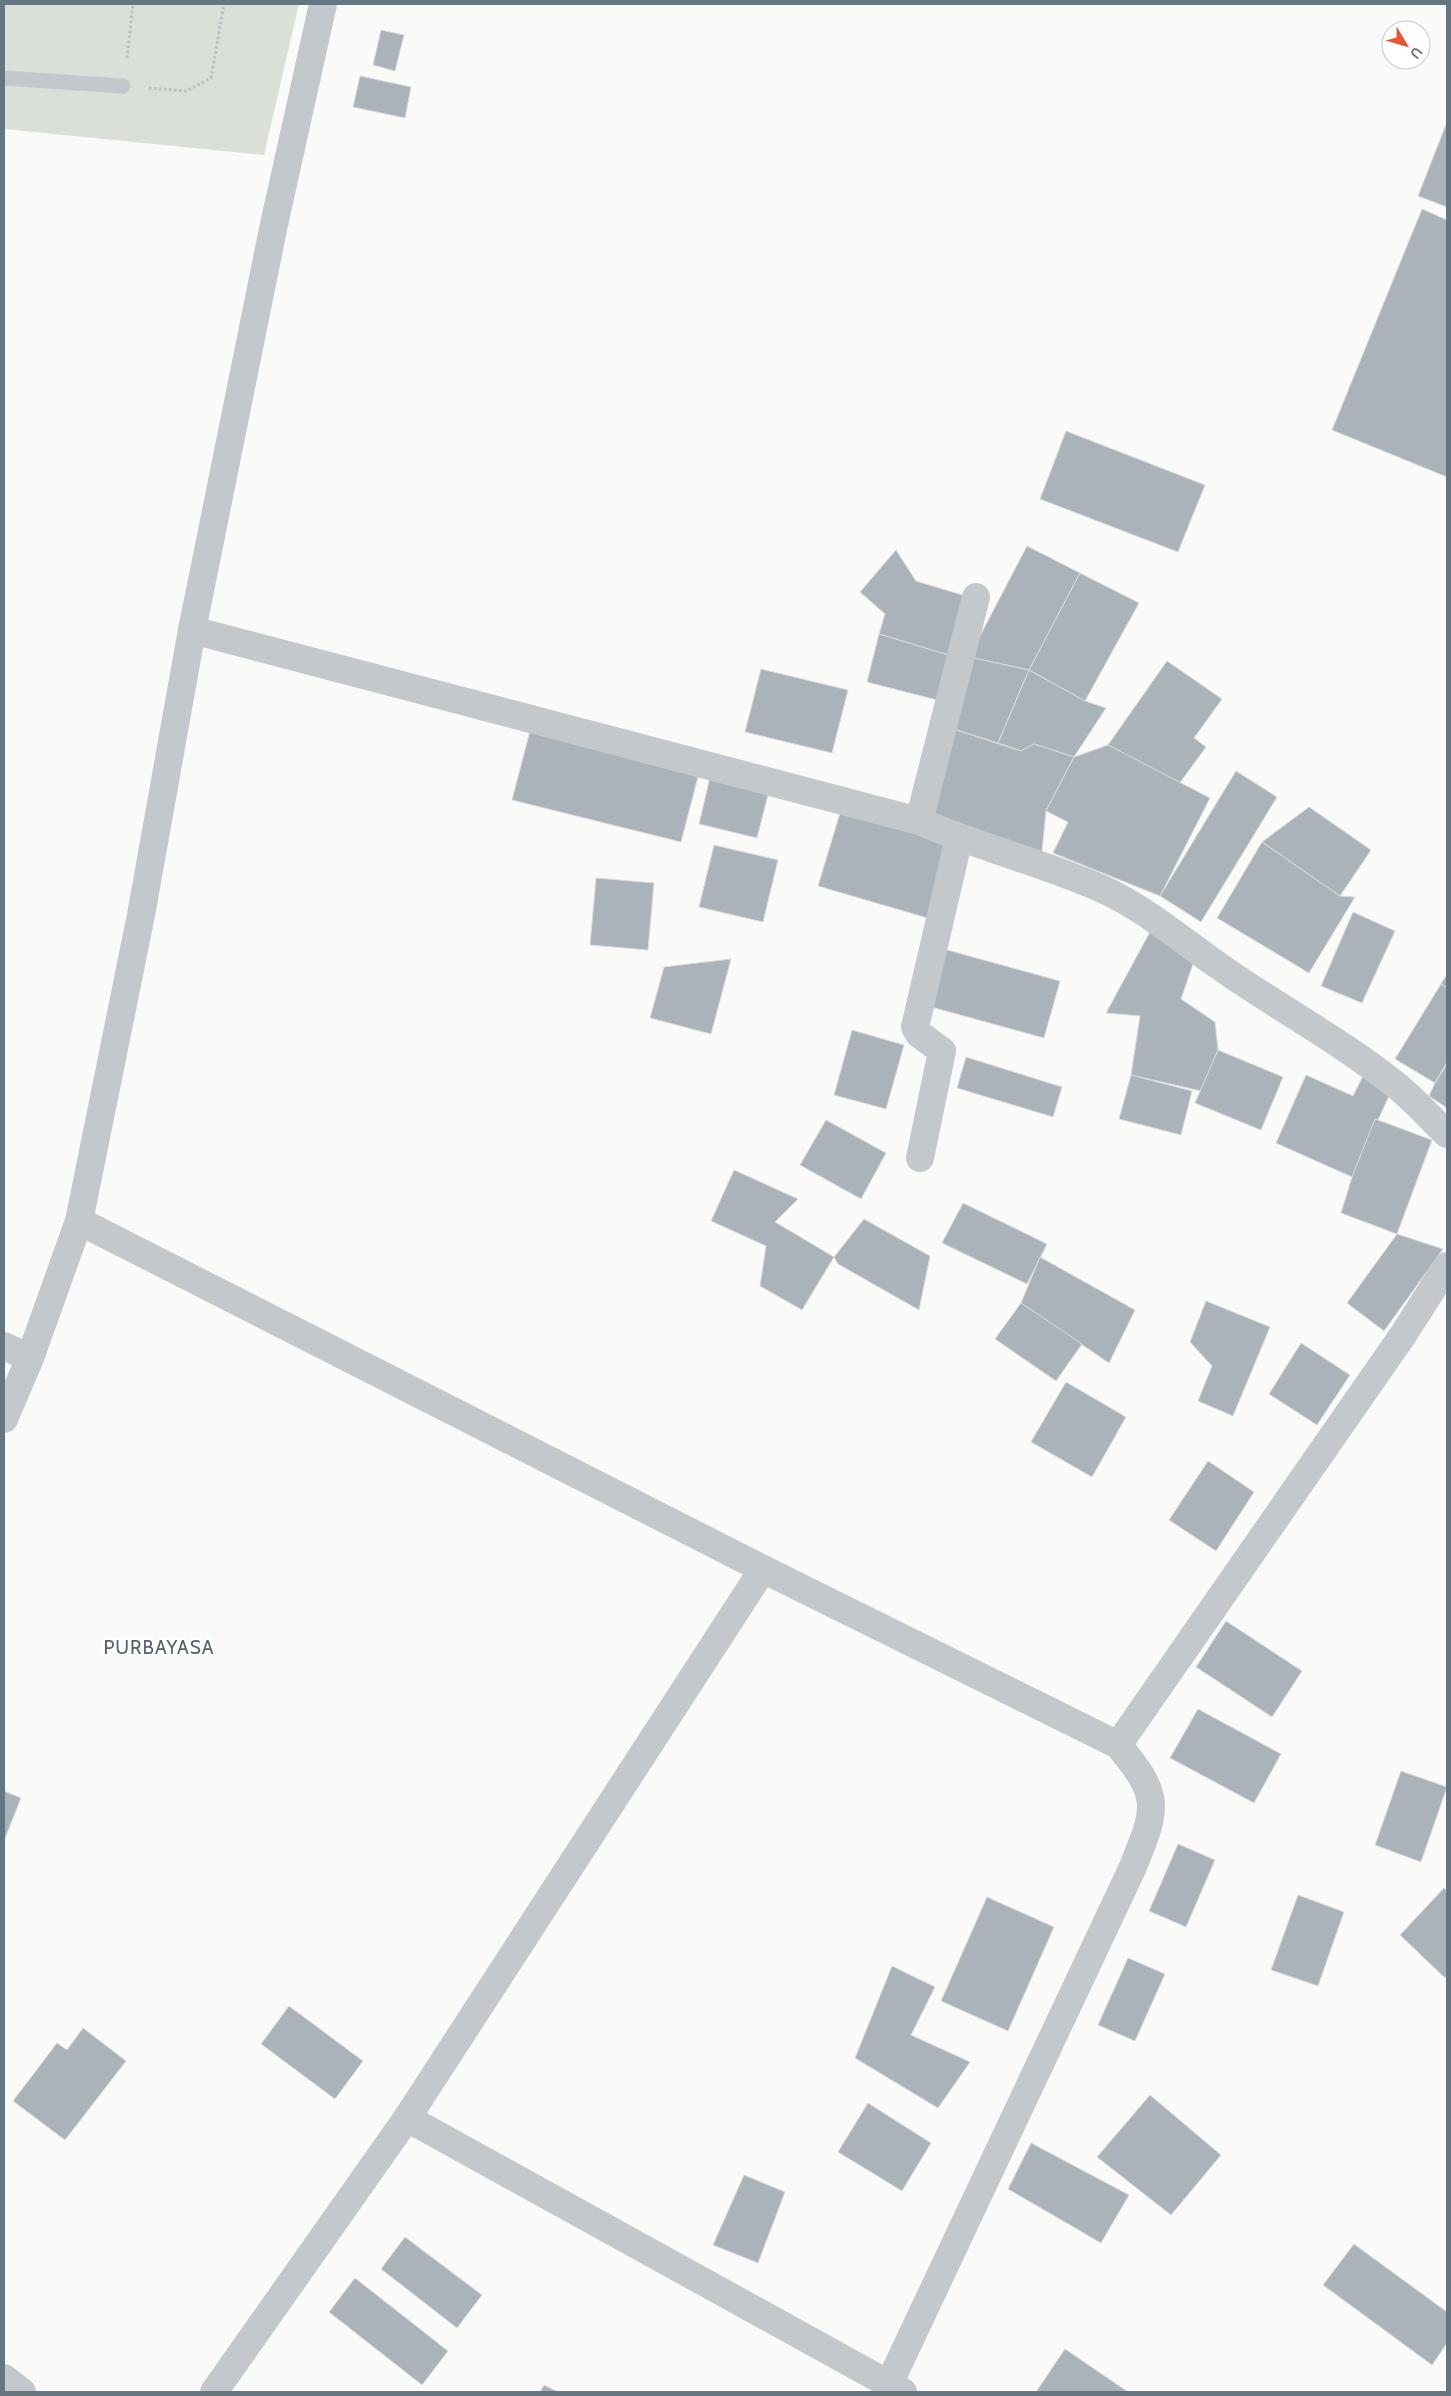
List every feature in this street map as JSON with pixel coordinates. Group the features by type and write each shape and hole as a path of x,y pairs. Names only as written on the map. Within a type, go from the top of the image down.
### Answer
{"street":[{"path":"4,1419 30,1358 79,1221 141,915 192,630 273,229 323,4"},
{"path":"919,821 976,597"},
{"path":"192,630 919,821 959,838 1051,868 1102,888 1140,911 1394,1083 1447,1134"},
{"path":"920,1158 942,1051 919,1034 915,1028 959,838"},
{"path":"79,1221 763,1568 1118,1745 1146,1782 1151,1798 1150,1814 1146,1835 1132,1870 896,2388 407,2118"},
{"path":"1118,1745 1398,1344 1447,1266"},
{"path":"4,1346 30,1358"},
{"path":"214,2392 407,2118 763,1568"},
{"path":"4,2378 22,2392"}],"lane":[{"path":"4,78 123,86"}],"path":[{"path":"133,4 123,86 186,91 211,78 224,4"}],"shaded area":[{"path":"4,4 299,4 264,155 4,129"}],"building":[{"path":"381,30 404,35 395,71 373,65"},
{"path":"360,76 411,87 405,118 353,107"},
{"path":"1447,122 1447,207 1418,196"},
{"path":"1422,209 1447,220 1447,477 1332,430"},
{"path":"1066,431 1205,485 1178,552 1040,499"},
{"path":"1027,546 1080,573 1029,670 969,657"},
{"path":"896,550 916,581 972,598 955,657 879,634 885,614 860,592"},
{"path":"1080,573 1139,603 1085,701 1029,670"},
{"path":"879,634 955,657 941,701 867,682"},
{"path":"969,657 1029,670 998,743 947,727"},
{"path":"1167,661 1222,699 1194,738 1206,747 1174,791 1108,745"},
{"path":"761,669 848,690 832,753 745,732"},
{"path":"1029,670 1085,701 1106,708 1074,757 1034,744 1021,751 998,743"},
{"path":"531,727 700,769 681,842 512,800"},
{"path":"947,727 1021,751 1034,744 1074,757 1046,811 1041,861 923,818"},
{"path":"1108,745 1210,798 1160,896 1053,853 1068,822 1046,811 1074,757"},
{"path":"1236,771 1277,797 1201,922 1160,896"},
{"path":"710,777 769,791 757,838 699,824"},
{"path":"1309,807 1371,850 1340,896 1262,842"},
{"path":"841,810 954,842 931,919 818,886"},
{"path":"1262,842 1340,896 1355,897 1309,973 1217,918"},
{"path":"714,845 778,860 763,922 699,907"},
{"path":"596,878 654,883 648,950 590,945"},
{"path":"1353,912 1395,931 1362,1003 1321,986"},
{"path":"1150,932 1194,961 1181,999 1215,1022 1218,1050 1201,1091 1131,1075 1140,1016 1106,1013"},
{"path":"940,948 1060,981 1044,1038 924,1005"},
{"path":"731,959 711,1034 650,1018 664,967"},
{"path":"1447,974 1447,988 1441,984"},
{"path":"1441,984 1447,988 1447,1062 1435,1083 1395,1059"},
{"path":"852,1030 904,1045 886,1109 834,1095"},
{"path":"1218,1050 1283,1077 1261,1130 1195,1103"},
{"path":"966,1057 1062,1087 1053,1117 957,1088"},
{"path":"1447,1064 1447,1108 1429,1096"},
{"path":"1364,1074 1393,1087 1352,1177 1276,1143 1306,1075 1353,1096"},
{"path":"1131,1075 1192,1091 1181,1135 1119,1119"},
{"path":"1375,1119 1432,1140 1397,1234 1341,1213 1352,1177"},
{"path":"826,1120 886,1153 861,1199 800,1165"},
{"path":"734,1170 798,1199 775,1222 834,1257 802,1310 760,1286 766,1246 711,1221"},
{"path":"963,1203 1047,1244 1027,1284 942,1243"},
{"path":"864,1219 930,1256 919,1310 838,1264 834,1257"},
{"path":"1397,1234 1443,1249 1384,1331 1347,1303"},
{"path":"1040,1257 1135,1310 1109,1363 1021,1303"},
{"path":"1206,1301 1270,1327 1233,1416 1198,1401 1212,1366 1190,1342"},
{"path":"1021,1303 1082,1344 1056,1381 995,1339"},
{"path":"1301,1343 1350,1375 1317,1425 1269,1394"},
{"path":"1066,1382 1126,1417 1092,1477 1031,1442"},
{"path":"1208,1461 1254,1492 1216,1551 1169,1520"},
{"path":"1226,1621 1302,1671 1272,1717 1196,1667"},
{"path":"1198,1709 1281,1754 1254,1803 1170,1758"},
{"path":"1401,1771 1447,1787 1421,1862 1375,1845"},
{"path":"4,1791 21,1798 4,1841"},
{"path":"1178,1844 1215,1860 1186,1927 1149,1911"},
{"path":"1444,1888 1447,1891 1447,1975 1445,1978 1400,1935"},
{"path":"1298,1895 1344,1912 1318,1986 1271,1970"},
{"path":"987,1897 1054,1927 1008,2031 941,2001"},
{"path":"1128,1958 1165,1974 1135,2041 1098,2025"},
{"path":"892,1966 935,1987 911,2035 970,2062 938,2108 855,2058"},
{"path":"289,2006 363,2061 335,2099 261,2044"},
{"path":"83,2028 126,2061 65,2140 13,2101 57,2043 67,2050"},
{"path":"1150,2095 1221,2155 1171,2215 1097,2157"},
{"path":"868,2103 931,2143 902,2191 838,2152"},
{"path":"1031,2143 1129,2195 1101,2243 1008,2189"},
{"path":"744,2175 785,2192 758,2263 713,2245"},
{"path":"405,2237 482,2295 457,2328 381,2269"},
{"path":"1354,2244 1447,2312 1447,2343 1432,2365 1323,2285"},
{"path":"355,2278 448,2351 422,2385 329,2312"},
{"path":"1065,2349 1128,2392 1036,2392"},
{"path":"544,2385 558,2392 540,2392"}],"district":[{"name":"PURBAYASA","path":"159,1647"}]}
